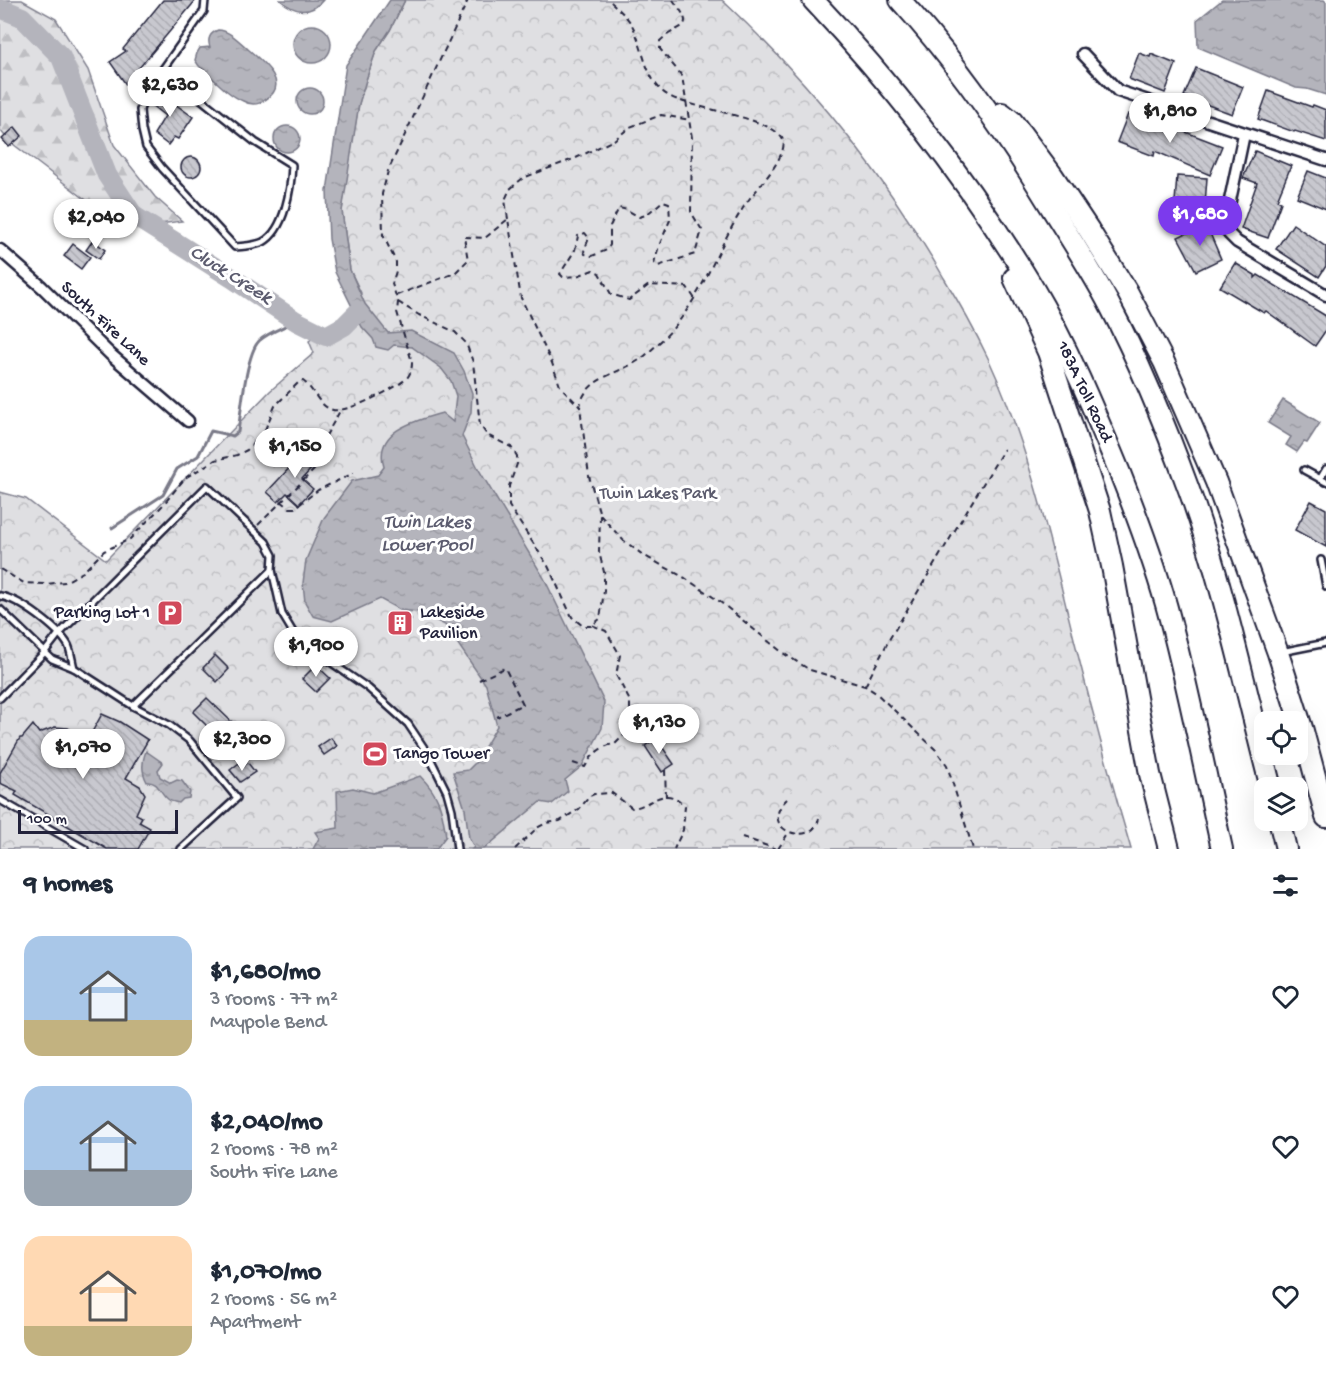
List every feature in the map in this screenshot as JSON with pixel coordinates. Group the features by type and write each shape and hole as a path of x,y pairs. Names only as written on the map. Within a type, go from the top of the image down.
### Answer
{"highway":[{"name":"183A Toll Road","path":"813,0 884,78 929,135 1033,287 1069,356 1138,519 1170,618 1222,849"},
{"path":"900,0 928,31 967,81 1024,163 1110,305 1154,398 1190,491 1220,589 1268,777"},
{"path":"967,81 1011,121 1053,176 1128,293 1164,362 1216,482 1278,653 1303,731 1326,817"},
{"path":"989,220 1048,352 1100,511 1150,774 1169,849"},
{"path":"1282,831 1286,849"}],"street":[{"path":"1083,54 1118,91 1326,160"},
{"path":"1244,134 1226,224 1228,234 1237,242 1326,295"},
{"name":"South Fire Lane","path":"0,250 42,287 110,354 188,421"}],"lane":[{"path":"163,69 255,142 292,165 291,190 286,207 273,231 262,242 235,247 171,178 146,147 140,110 146,93 204,11 206,0"},
{"path":"1304,470 1323,481 1326,469"},
{"path":"0,698 44,653 58,635 207,486 266,542 273,555 272,570 282,614 297,639 368,688 408,724 428,754 447,792 452,810 457,849"},
{"path":"1320,560 1326,586"},
{"path":"133,706 272,570"},
{"path":"0,596 22,603 58,635 68,646 74,668"},
{"path":"0,609 52,660 74,668 106,690 169,725 190,741 237,798 181,849"},
{"path":"1278,653 1326,643"},
{"path":"0,800 85,849"}],"path":[{"path":"0,569 24,583 45,584 65,582 83,572 104,551 130,539 185,478 215,460 247,450 264,432 275,406 299,382 303,381 307,384 331,410 340,411 371,399 406,378 412,369 392,284 396,262 383,235 382,194 388,171 468,0"},
{"path":"398,302 455,332 466,343 473,362 480,425 487,435 511,447 518,456 518,464 509,486 509,506 548,566 572,617 583,626 592,625 600,619 604,572 599,552 600,514 590,476 580,407 581,398 589,386 630,366 646,355 681,320 695,298 726,237 780,157 784,147 783,140 777,131 753,120 687,104 669,97 653,84 632,26 609,0"},
{"path":"673,0 684,15 685,22 682,28 660,41 660,49 682,76 690,120 692,138 691,212 702,230 695,254 658,266 654,263 670,220 669,203 663,201 646,215 639,217 618,208 610,226 610,245 607,250 592,256 585,254 589,238 585,233 578,237 575,250 560,274 562,277 577,276 593,270 598,273 610,294 629,300 649,285 687,287 695,298"},
{"path":"580,407 560,386 552,363 521,297 505,200 510,189 523,178 576,158 614,140 630,127 661,115 690,120"},
{"path":"396,295 455,273 468,260 464,237 485,238 508,219"},
{"path":"254,529 319,465 324,439 340,411"},
{"path":"865,686 890,638 1004,449"},
{"path":"281,501 290,508 295,508 318,490 354,473"},
{"path":"600,514 623,540 643,555 685,578 783,653 810,670 865,686 876,693 936,750 947,765 973,849"},
{"path":"592,625 606,632 620,655 616,675 630,701 633,726 649,743"},
{"path":"479,680 506,668 523,705 497,717"},
{"path":"573,763 585,766 597,751 612,743 615,744 633,726"},
{"path":"665,770 666,797"},
{"path":"515,849 537,828 546,823 560,821 579,809 594,794 612,793 632,808 640,807 655,797 675,798 685,806 683,830 674,849"},
{"path":"787,799 778,814 779,823 787,835 797,838 806,836 817,827 819,818"},
{"path":"742,837 777,849 787,835"}],"green space":[{"path":"0,0 22,0 56,19 88,70 114,145 155,197 182,221 114,230 98,209 9,141 0,130"},
{"name":"Twin Lakes Park","path":"405,0 722,0 785,63 815,97 871,166 921,240 973,328 1002,391 1027,460 1047,529 1094,716 1131,849 0,849 0,492 26,499 106,560 270,391 314,353 309,341 354,308 361,293 350,270 342,211 348,168 359,103 366,80 376,51"}],"water":[{"path":"280,0 323,0 313,8 302,10 291,7"},
{"name":"Twin Lakes Lower Pool","path":"390,0 405,0 376,51 366,80 359,104 342,211 350,270 365,304 388,333 411,331 454,353 472,393 471,412 462,436 479,470 544,578 604,702 602,728 582,766 565,780 568,791 552,804 540,802 484,849 472,849 474,847 469,838 465,809 453,772 468,770 476,762 497,726 486,685 445,625 419,612 400,610 380,599 332,621 313,616 305,602 303,583 306,560 324,518 352,481 378,475 384,467 382,455 384,444 390,436 408,424 442,413 453,422 456,396 451,381 441,368 412,347 394,345 388,350 376,347 373,339 362,327 335,272 329,239 327,191 346,65"},
{"path":"1222,0 1324,0 1326,2 1326,95 1296,88 1198,47 1197,20"},
{"path":"312,25 326,30 331,44 326,58 312,63 298,58 293,44 298,30"},
{"path":"218,30 234,37 267,66 275,80 276,87 273,94 260,103 251,104 225,90 199,66 195,60 197,53 200,48 210,47 210,37"},
{"path":"310,88 319,92 323,101 319,110 310,114 301,110 297,101 301,92"},
{"path":"287,126 296,130 300,139 296,148 287,152 278,148 274,139 278,130"},
{"path":"1283,400 1320,423 1307,443 1304,442 1297,452 1286,445 1291,437 1268,423"},
{"path":"146,751 163,763 158,770 160,777 171,783 177,780 182,781 190,792 189,798 179,803 171,801 157,786 147,782 143,766"},
{"path":"420,776 436,797 443,818 446,836 436,849 313,849 319,838 315,832 338,828 337,791 353,788 373,793"}],"building":[{"path":"163,0 196,0 134,74 137,78 127,86 110,62 126,51 123,49"},
{"path":"1139,53 1150,57 1151,54 1176,64 1165,93 1129,79"},
{"path":"1196,68 1243,87 1232,114 1184,96"},
{"path":"163,90 174,98 171,101 193,117 178,139 174,137 168,145 154,134 165,116 151,105"},
{"path":"1268,91 1326,110 1326,141 1258,119"},
{"path":"1128,114 1169,130 1170,126 1222,146 1210,175 1155,151 1154,156 1117,142"},
{"path":"15,127 22,136 9,147 2,139"},
{"path":"1255,151 1291,166 1277,200 1281,202 1268,238 1241,229 1257,183 1243,178"},
{"path":"191,157 198,160 201,167 198,174 191,177 184,174 181,167 184,160"},
{"path":"1308,171 1326,178 1326,209 1297,197"},
{"path":"1177,176 1207,178 1204,217 1174,215"},
{"path":"1206,224 1221,259 1196,271 1178,237"},
{"path":"1293,224 1326,247 1326,266 1319,277 1276,249"},
{"path":"93,240 105,250 99,259 86,250"},
{"path":"73,244 90,257 81,269 64,256"},
{"path":"1235,263 1255,275 1255,278 1258,275 1326,316 1326,330 1315,346 1266,311 1264,313 1220,287"},
{"path":"308,448 320,459 302,479 313,489 299,504 287,493 278,502 267,492"},
{"path":"1311,501 1326,509 1326,547 1295,530"},
{"name":"Lakeside Pavilion","path":"393,613 411,619 406,633 388,626"},
{"path":"215,655 229,669 217,682 203,668"},
{"path":"316,665 330,678 316,692 302,679"},
{"path":"207,698 235,725 221,740 193,712"},
{"path":"102,714 120,722 148,740 126,778 140,786 145,794 136,814 142,817 139,822 150,828 138,849 107,849 15,795 17,791 0,783 0,773 20,738 33,725 39,733 55,727 68,728 86,743"},
{"path":"331,738 337,746 324,755 318,747"},
{"path":"656,738 674,764 662,772 645,746"},
{"path":"239,763 242,767 248,763 255,772 240,782 230,770"}],"waterway":[{"name":"Cluck Creek","path":"0,8 22,17 61,57 107,175 134,216 296,321 326,336 344,326 357,313"},
{"path":"112,528 163,495 177,469 198,456 211,431 233,436 238,432 245,384 254,348 267,335 296,321"}],"place":[{"name":"Parking Lot 1","path":"170,613"},
{"name":"Lakeside Pavilion","path":"400,623"},
{"name":"Tango Tower","path":"375,754"}]}
